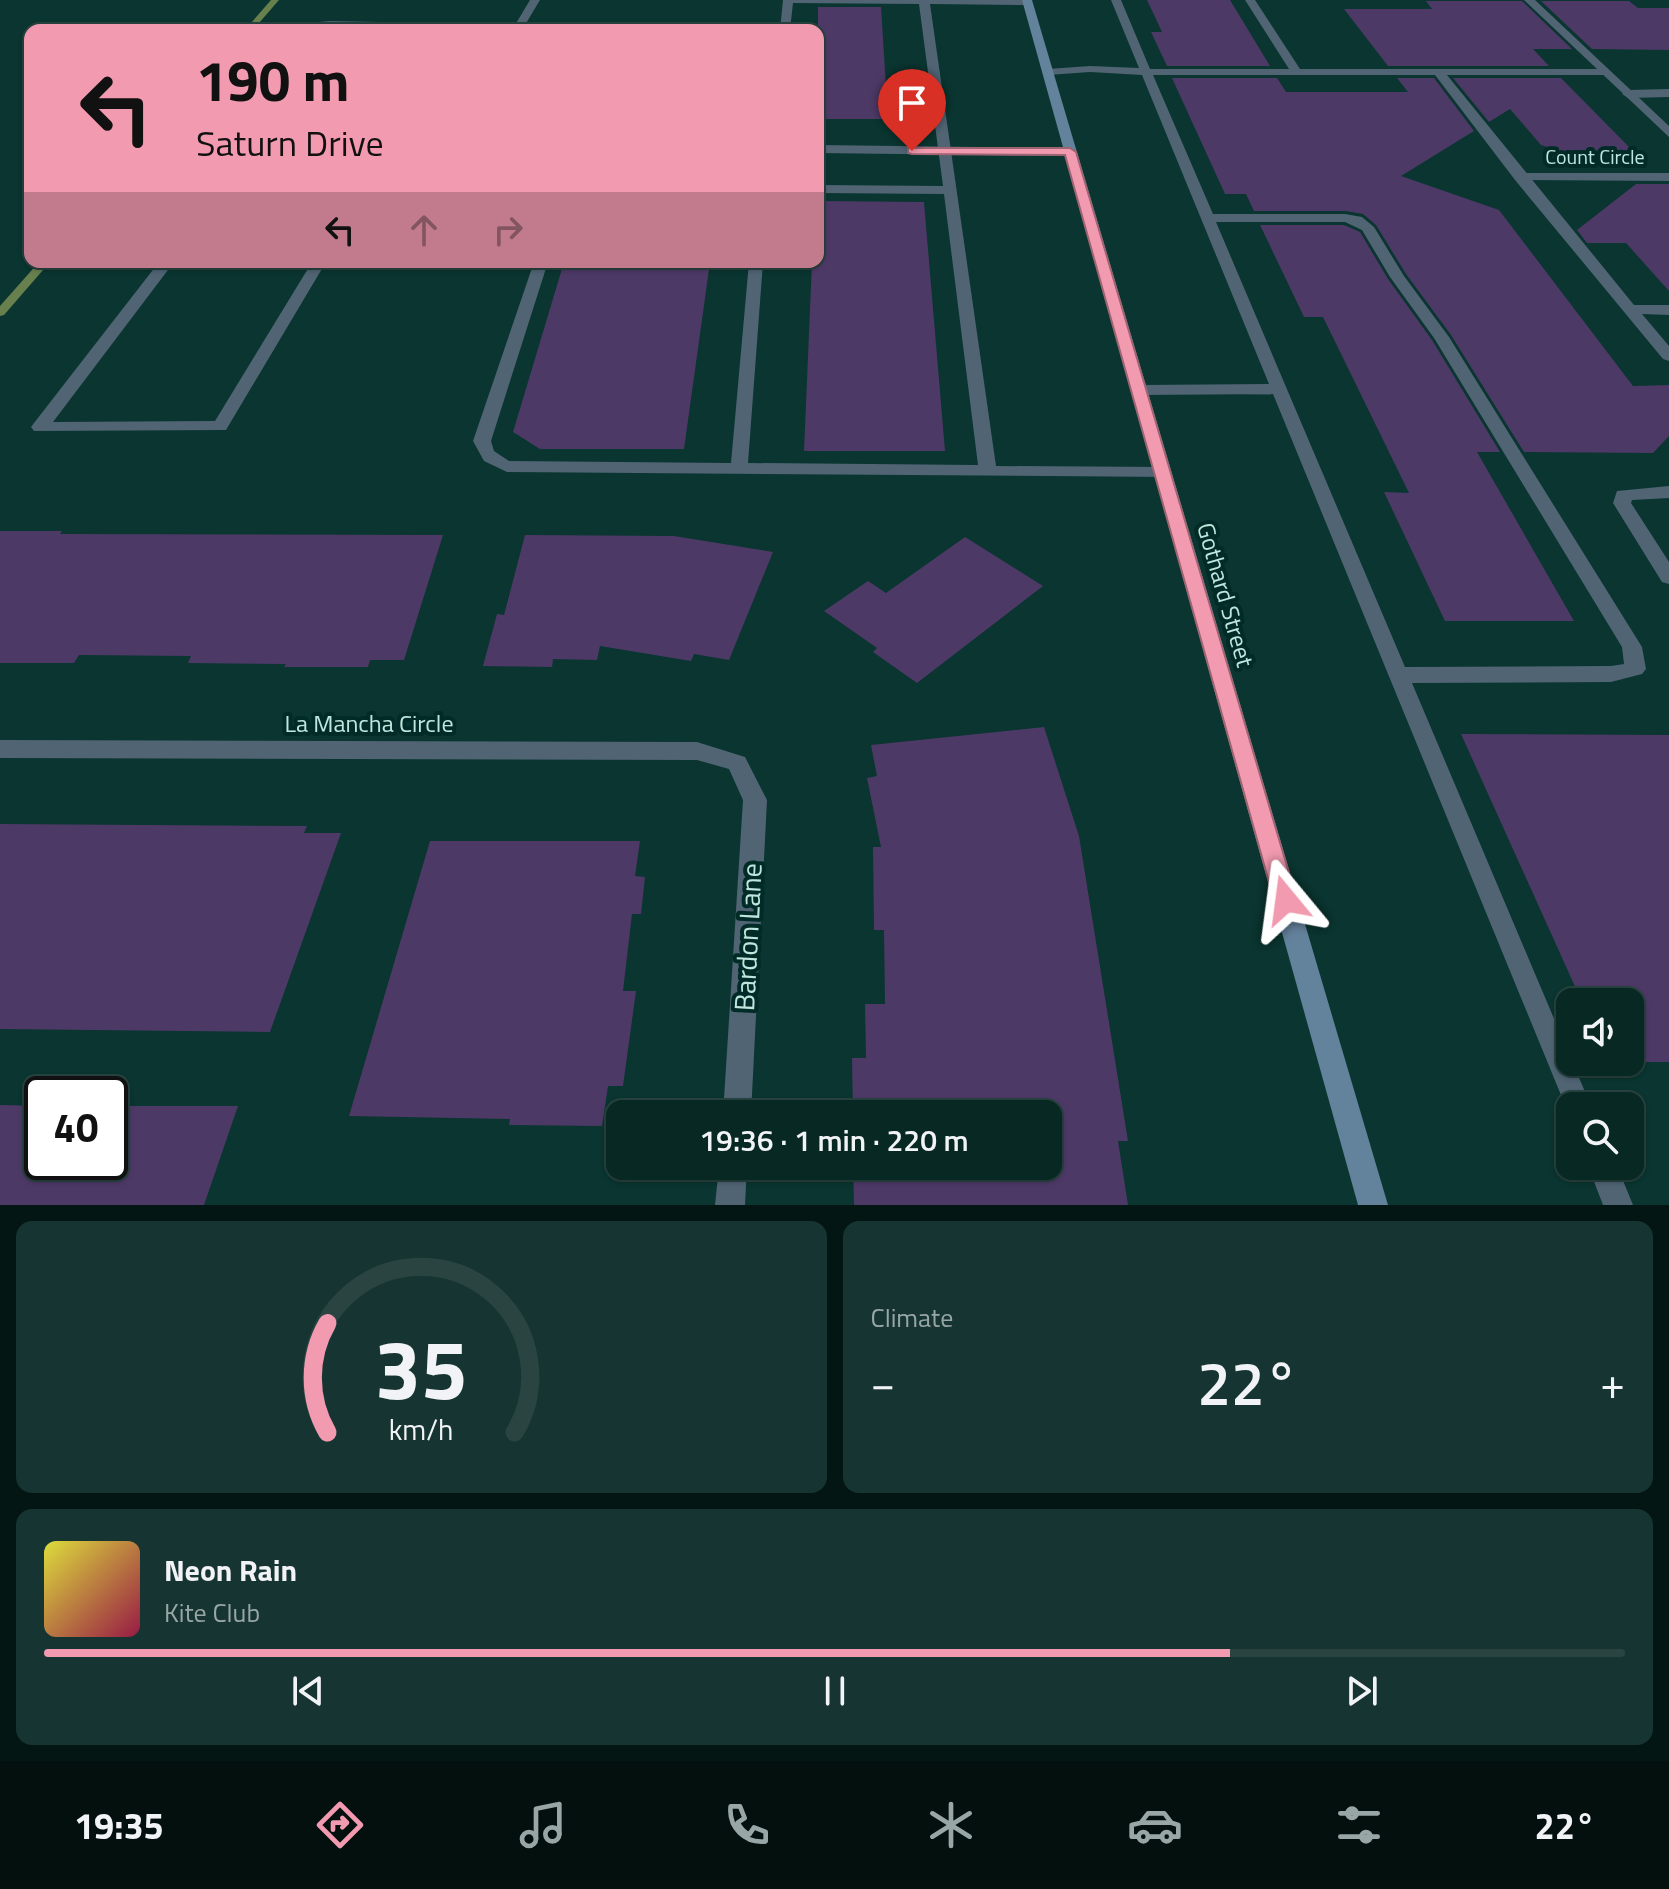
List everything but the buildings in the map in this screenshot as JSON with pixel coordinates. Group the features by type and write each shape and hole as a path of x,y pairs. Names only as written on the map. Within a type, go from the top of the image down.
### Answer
{"street":[{"path":"520,24 535,0"},
{"path":"786,24 788,0 1027,1"},
{"path":"1116,0 1138,72 1207,218 1571,1092"},
{"path":"1250,0 1297,72"},
{"path":"1529,0 1669,133"},
{"path":"924,1 988,471"},
{"name":"Gothard Street","path":"1027,1 1373,1205"},
{"path":"1048,72 1103,75 1138,72 1605,72"},
{"path":"1438,72 1520,177 1669,356"},
{"path":"1628,94 1669,93"},
{"path":"824,149 1070,152"},
{"name":"Count Circle","path":"1520,177 1669,177"},
{"path":"824,189 949,190"},
{"path":"1207,218 1345,218 1357,220 1367,227 1397,277 1441,337 1632,647 1635,669 1611,674 1398,675"},
{"path":"162,268 40,427 220,426 315,268"},
{"path":"539,268 482,441 484,453 490,460 507,466 1163,473"},
{"path":"739,468 756,268"},
{"path":"1630,309 1669,310"},
{"path":"1139,390 1279,389"},
{"path":"1669,492 1623,495 1622,503 1669,577"},
{"name":"La Mancha Circle","path":"0,749 697,751 737,763"},
{"name":"Bardon Lane","path":"737,763 755,800 738,1100"},
{"path":"730,1205 732,1180"},
{"path":"1608,1180 1618,1205"}],"waterway":[{"path":"254,24 275,0"},
{"path":"0,313 40,268"}],"route":[{"path":"912,151 1070,152 1286,900"}]}
